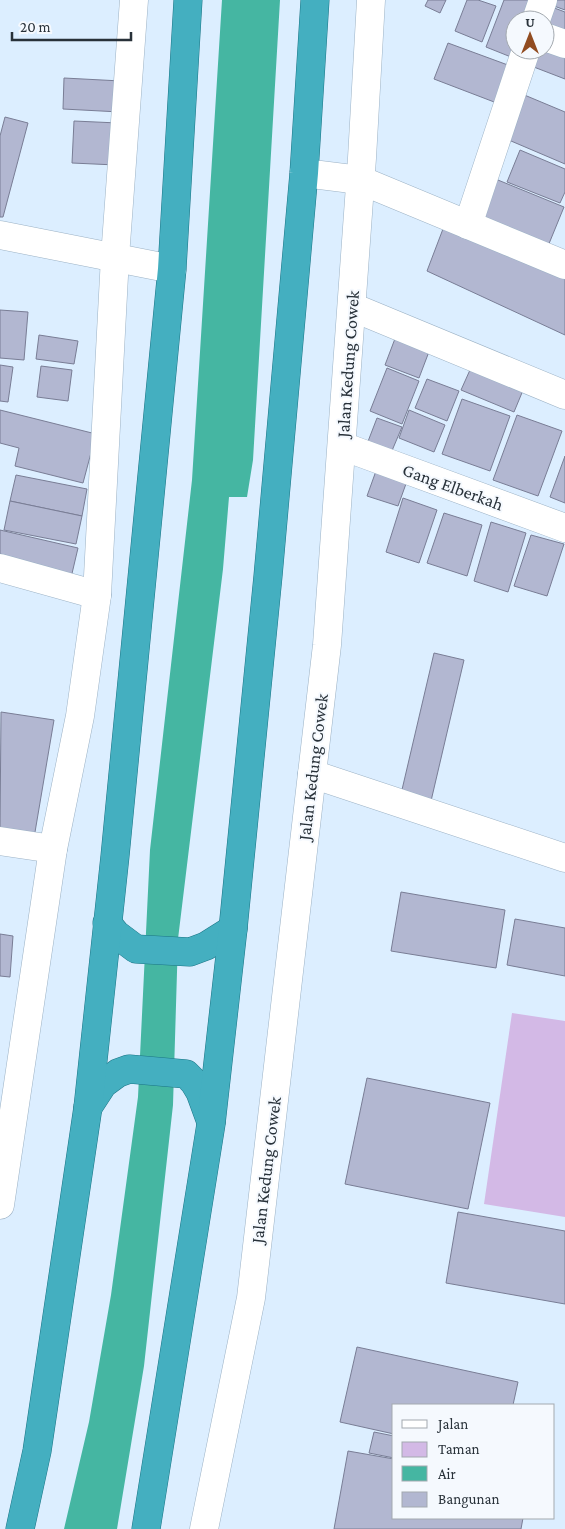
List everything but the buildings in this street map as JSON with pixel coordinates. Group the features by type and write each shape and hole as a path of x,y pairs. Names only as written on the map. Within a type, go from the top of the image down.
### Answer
{"highway":[{"path":"20,1529 37,1451 88,1106 172,268 188,0"},
{"path":"146,1529 211,1124 233,929 267,586 304,173 315,0"},
{"path":"107,923 116,934 136,949 190,952 206,946 233,929"},
{"path":"88,1106 103,1084 118,1073 129,1069 186,1074 200,1092 211,1124"}],"main road":[{"path":"0,1205 8,1098 53,849 80,716 97,595 115,257 134,0"},
{"name":"Jalan Kedung Cowek","path":"204,1529 251,1298 328,646 352,307 370,0"},
{"path":"468,225 523,60"},
{"path":"304,173 360,180 565,265"},
{"path":"0,235 172,268"},
{"path":"352,307 565,395"},
{"name":"Gang Elberkah","path":"342,446 565,528"},
{"path":"0,568 97,595"},
{"path":"312,774 565,858"},
{"path":"0,841 53,849"}],"green space":[{"path":"512,1013 565,1021 565,1217 484,1204"}],"water":[{"path":"222,0 280,0 253,460 247,497 229,497 223,569 178,939 173,1105 144,1366 117,1529 64,1529 89,1422 111,1295 138,1097 150,850 192,480"}]}
